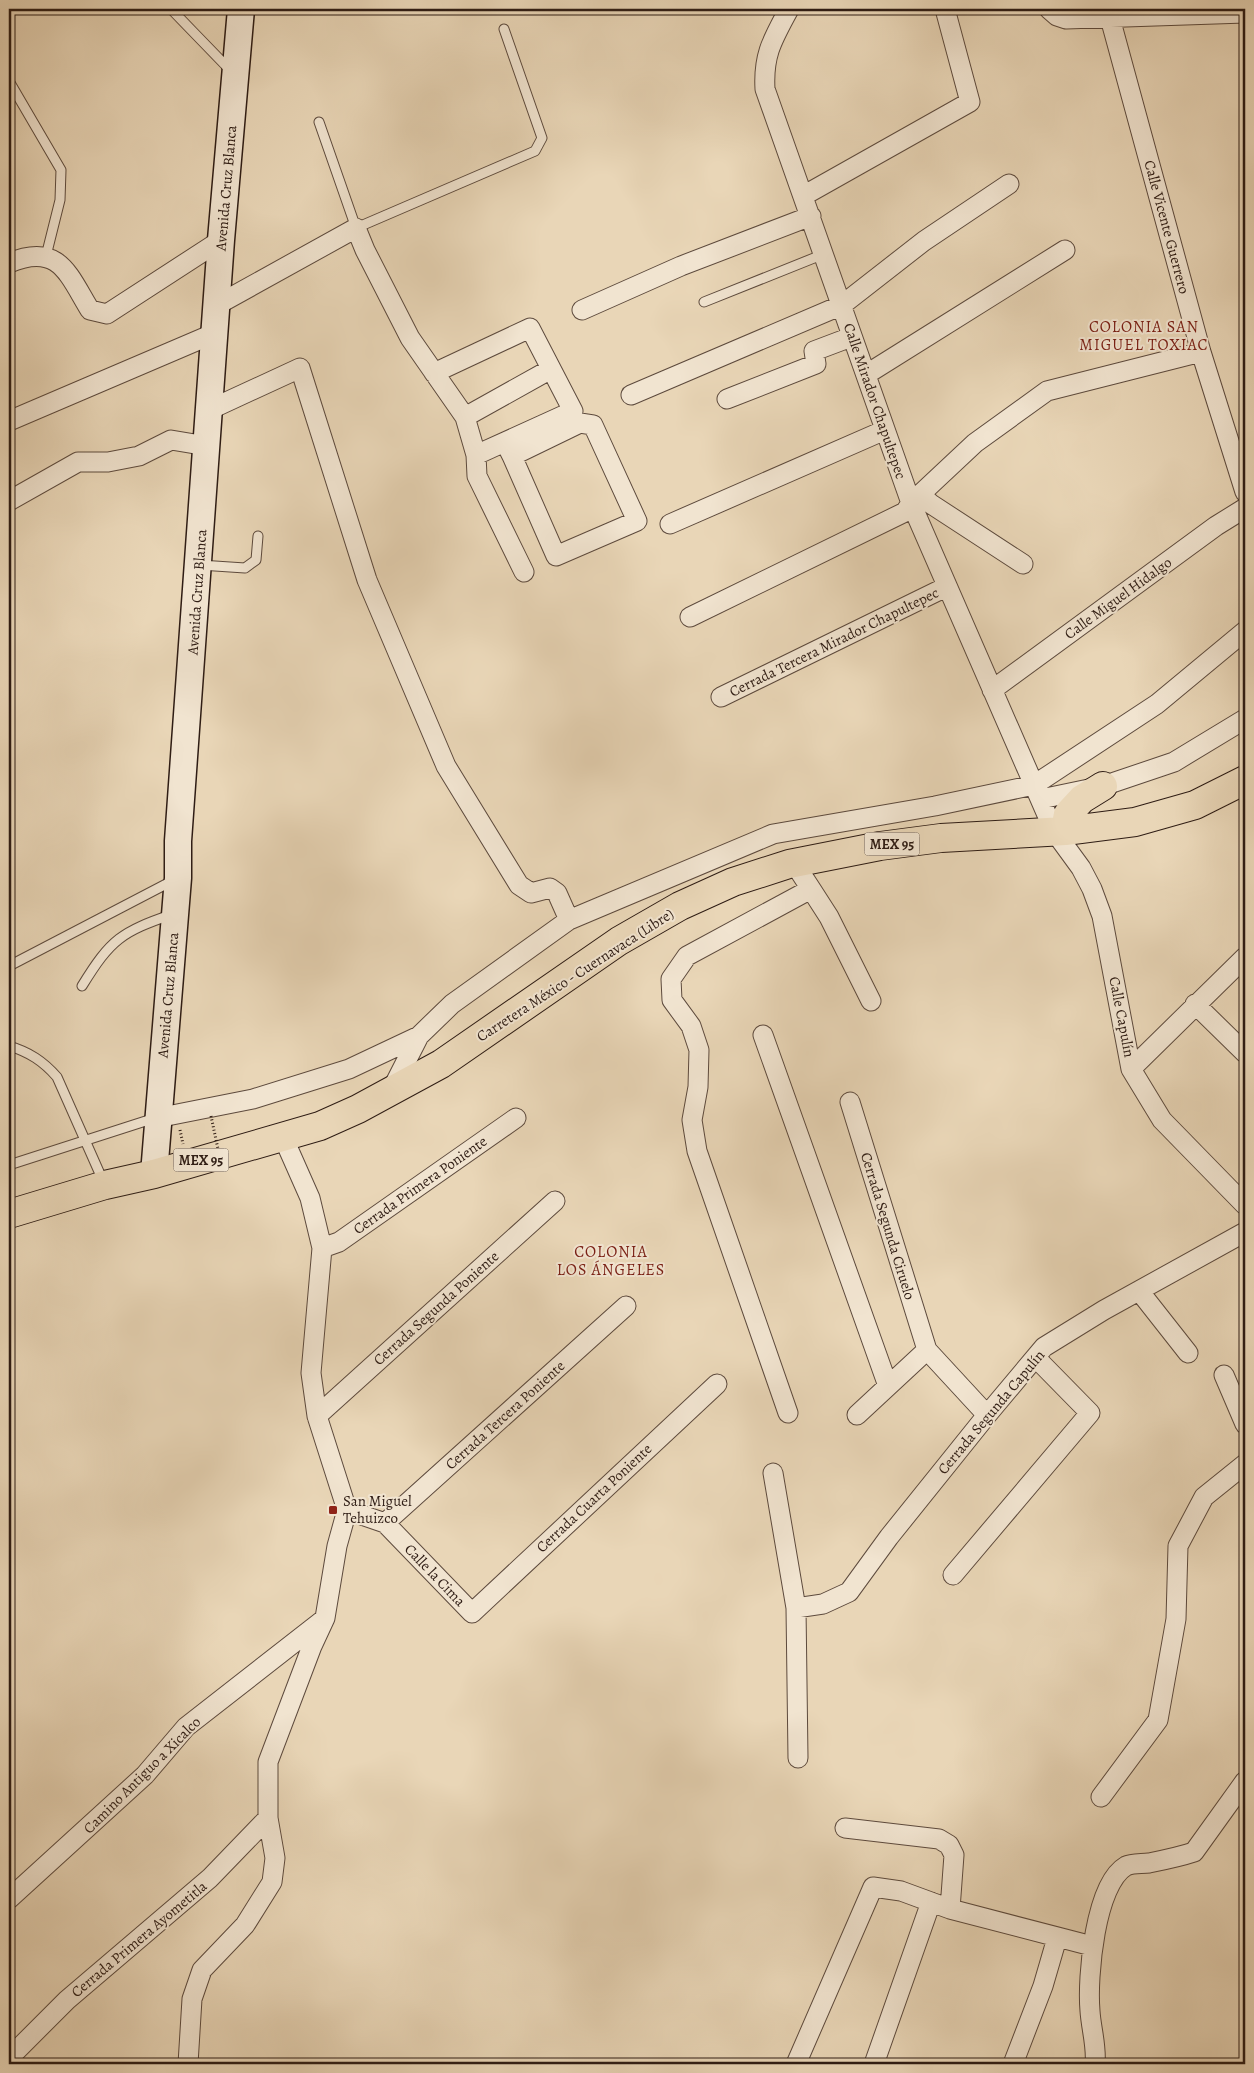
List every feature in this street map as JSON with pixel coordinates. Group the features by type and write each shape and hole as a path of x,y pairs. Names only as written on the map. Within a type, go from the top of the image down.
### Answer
{"main road":[{"name":"Avenida Cruz Blanca","path":"154,1174 157,1118 178,878 178,841 216,333 221,240 241,9"},
{"name":"Carretera México - Cuernavaca (Libre)","path":"9,1214 105,1185 154,1174 320,1126 389,1094 441,1064 560,980 680,906 733,882 789,864 880,846 942,838 1060,831 1135,822 1195,804 1245,780"},
{"path":"1060,831 1068,814 1082,800 1103,786"}],"street":[{"name":"Calle Mirador Chapultepec","path":"789,9 770,46 764,68 765,89 812,216 851,337 867,374 884,430 916,498 946,586 1038,792"},
{"path":"803,196 970,102 945,9"},
{"path":"1049,9 1057,16 1066,19 1102,14 1245,12"},
{"name":"Calle Vicente Guerrero","path":"1102,14 1201,352 1245,492"},
{"path":"631,396 842,305 924,241 1009,184"},
{"path":"582,310 681,266 812,216"},
{"path":"217,305 356,228 365,250 410,338 465,417 476,455 477,476 524,572"},
{"path":"9,263 23,257 46,256 62,266 90,310 107,314 221,240"},
{"path":"867,374 1065,250"},
{"path":"434,373 530,328 573,411 509,449"},
{"path":"9,421 216,333"},
{"path":"727,399 816,364 814,351 851,337"},
{"path":"690,617 905,512 916,498 975,443 1047,391 1201,352"},
{"path":"209,410 300,368 367,580 446,766 519,885 531,893 550,888 557,892 569,920"},
{"path":"465,417 551,369"},
{"path":"476,455 509,449 580,423 593,425 637,521 556,556 509,449"},
{"path":"670,524 884,430"},
{"path":"9,501 78,462 108,462 139,456 171,440 207,446"},
{"path":"916,498 931,504 1023,564"},
{"name":"Calle Miguel Hidalgo","path":"992,690 1216,526 1245,508"},
{"name":"Cerrada Tercera Mirador Chapultepec","path":"721,697 946,586"},
{"path":"1038,792 1156,704 1245,630"},
{"path":"389,1094 419,1036 452,1004 569,920 773,834 935,806 1038,792 1103,786 1174,762 1245,719"},
{"name":"Calle Capulín","path":"1038,792 1092,889 1102,916 1132,1069 1162,1120 1245,1205"},
{"path":"789,864 798,869 829,916 871,1001"},
{"path":"788,1413 697,1151 692,1120 698,1087 699,1050 691,1026 672,1000 671,979 687,956 812,889"},
{"path":"1132,1069 1195,1004 1245,957"},
{"path":"1195,1004 1245,1053"},
{"path":"763,1035 888,1386"},
{"path":"157,1118 253,1099 349,1069 419,1036"},
{"name":"Cerrada Segunda Ciruelo","path":"850,1102 927,1350"},
{"name":"Cerrada Primera Poniente","path":"322,1248 339,1242 516,1118"},
{"path":"186,2063 192,1998 202,1970 245,1925 272,1882 274,1858 268,1818 268,1762 312,1646 325,1618 337,1546 347,1510 331,1466 318,1416 311,1373 322,1248 310,1198 283,1137"},
{"name":"Cerrada Segunda Poniente","path":"318,1416 555,1201"},
{"name":"Cerrada Segunda Capulín","path":"796,1608 823,1604 848,1592 889,1537 987,1414 1044,1347 1104,1310 1140,1292 1245,1232"},
{"path":"1140,1292 1188,1353"},
{"name":"Cerrada Tercera Poniente","path":"385,1524 626,1306"},
{"path":"856,1415 927,1350 987,1414"},
{"path":"953,1575 1090,1413 1036,1358"},
{"path":"1224,1375 1245,1424"},
{"name":"Cerrada Cuarta Poniente","path":"472,1613 717,1384"},
{"path":"1101,1798 1158,1720 1176,1620 1178,1546 1204,1497 1245,1464"},
{"path":"773,1473 796,1608 798,1758"},
{"name":"Calle la Cima","path":"347,1510 385,1524 472,1613"},
{"name":"Camino Antiguo a Xicalco","path":"9,1899 145,1775 186,1727 325,1618"},
{"path":"1095,2064 1090,2010 1089,1971 1092,1946 1107,1893 1115,1876 1128,1865 1180,1857 1194,1852 1245,1781"},
{"name":"Cerrada Primera Ayometitla","path":"9,2058 67,2000 210,1878 268,1818"},
{"path":"845,1828 939,1839 949,1845 954,1855 950,1909"},
{"path":"796,2064 873,1887 901,1891 950,1909 1092,1946"},
{"path":"874,2064 931,1902"},
{"path":"1013,2064 1043,1986 1057,1938"}],"lane":[{"path":"171,9 236,77"},
{"path":"319,122 356,228 535,151 542,138 504,29"},
{"path":"9,81 61,170 60,200 46,256"},
{"path":"704,302 824,254"},
{"path":"198,565 245,568 256,560 258,536"},
{"path":"9,966 178,878"},
{"path":"82,986 98,960 114,942 134,928 175,914"},
{"path":"9,1046 28,1052 57,1077 105,1185"},
{"path":"9,1165 87,1142 157,1118"}],"path":[{"path":"211,1116 222,1168"}],"place":[{"name":"San Miguel Tehuizco","path":"333,1510"}],"district":[{"name":"COLONIA SAN MIGUEL TOXIAC","path":"1144,336"},
{"name":"COLONIA LOS ÁNGELES","path":"611,1261"}]}
